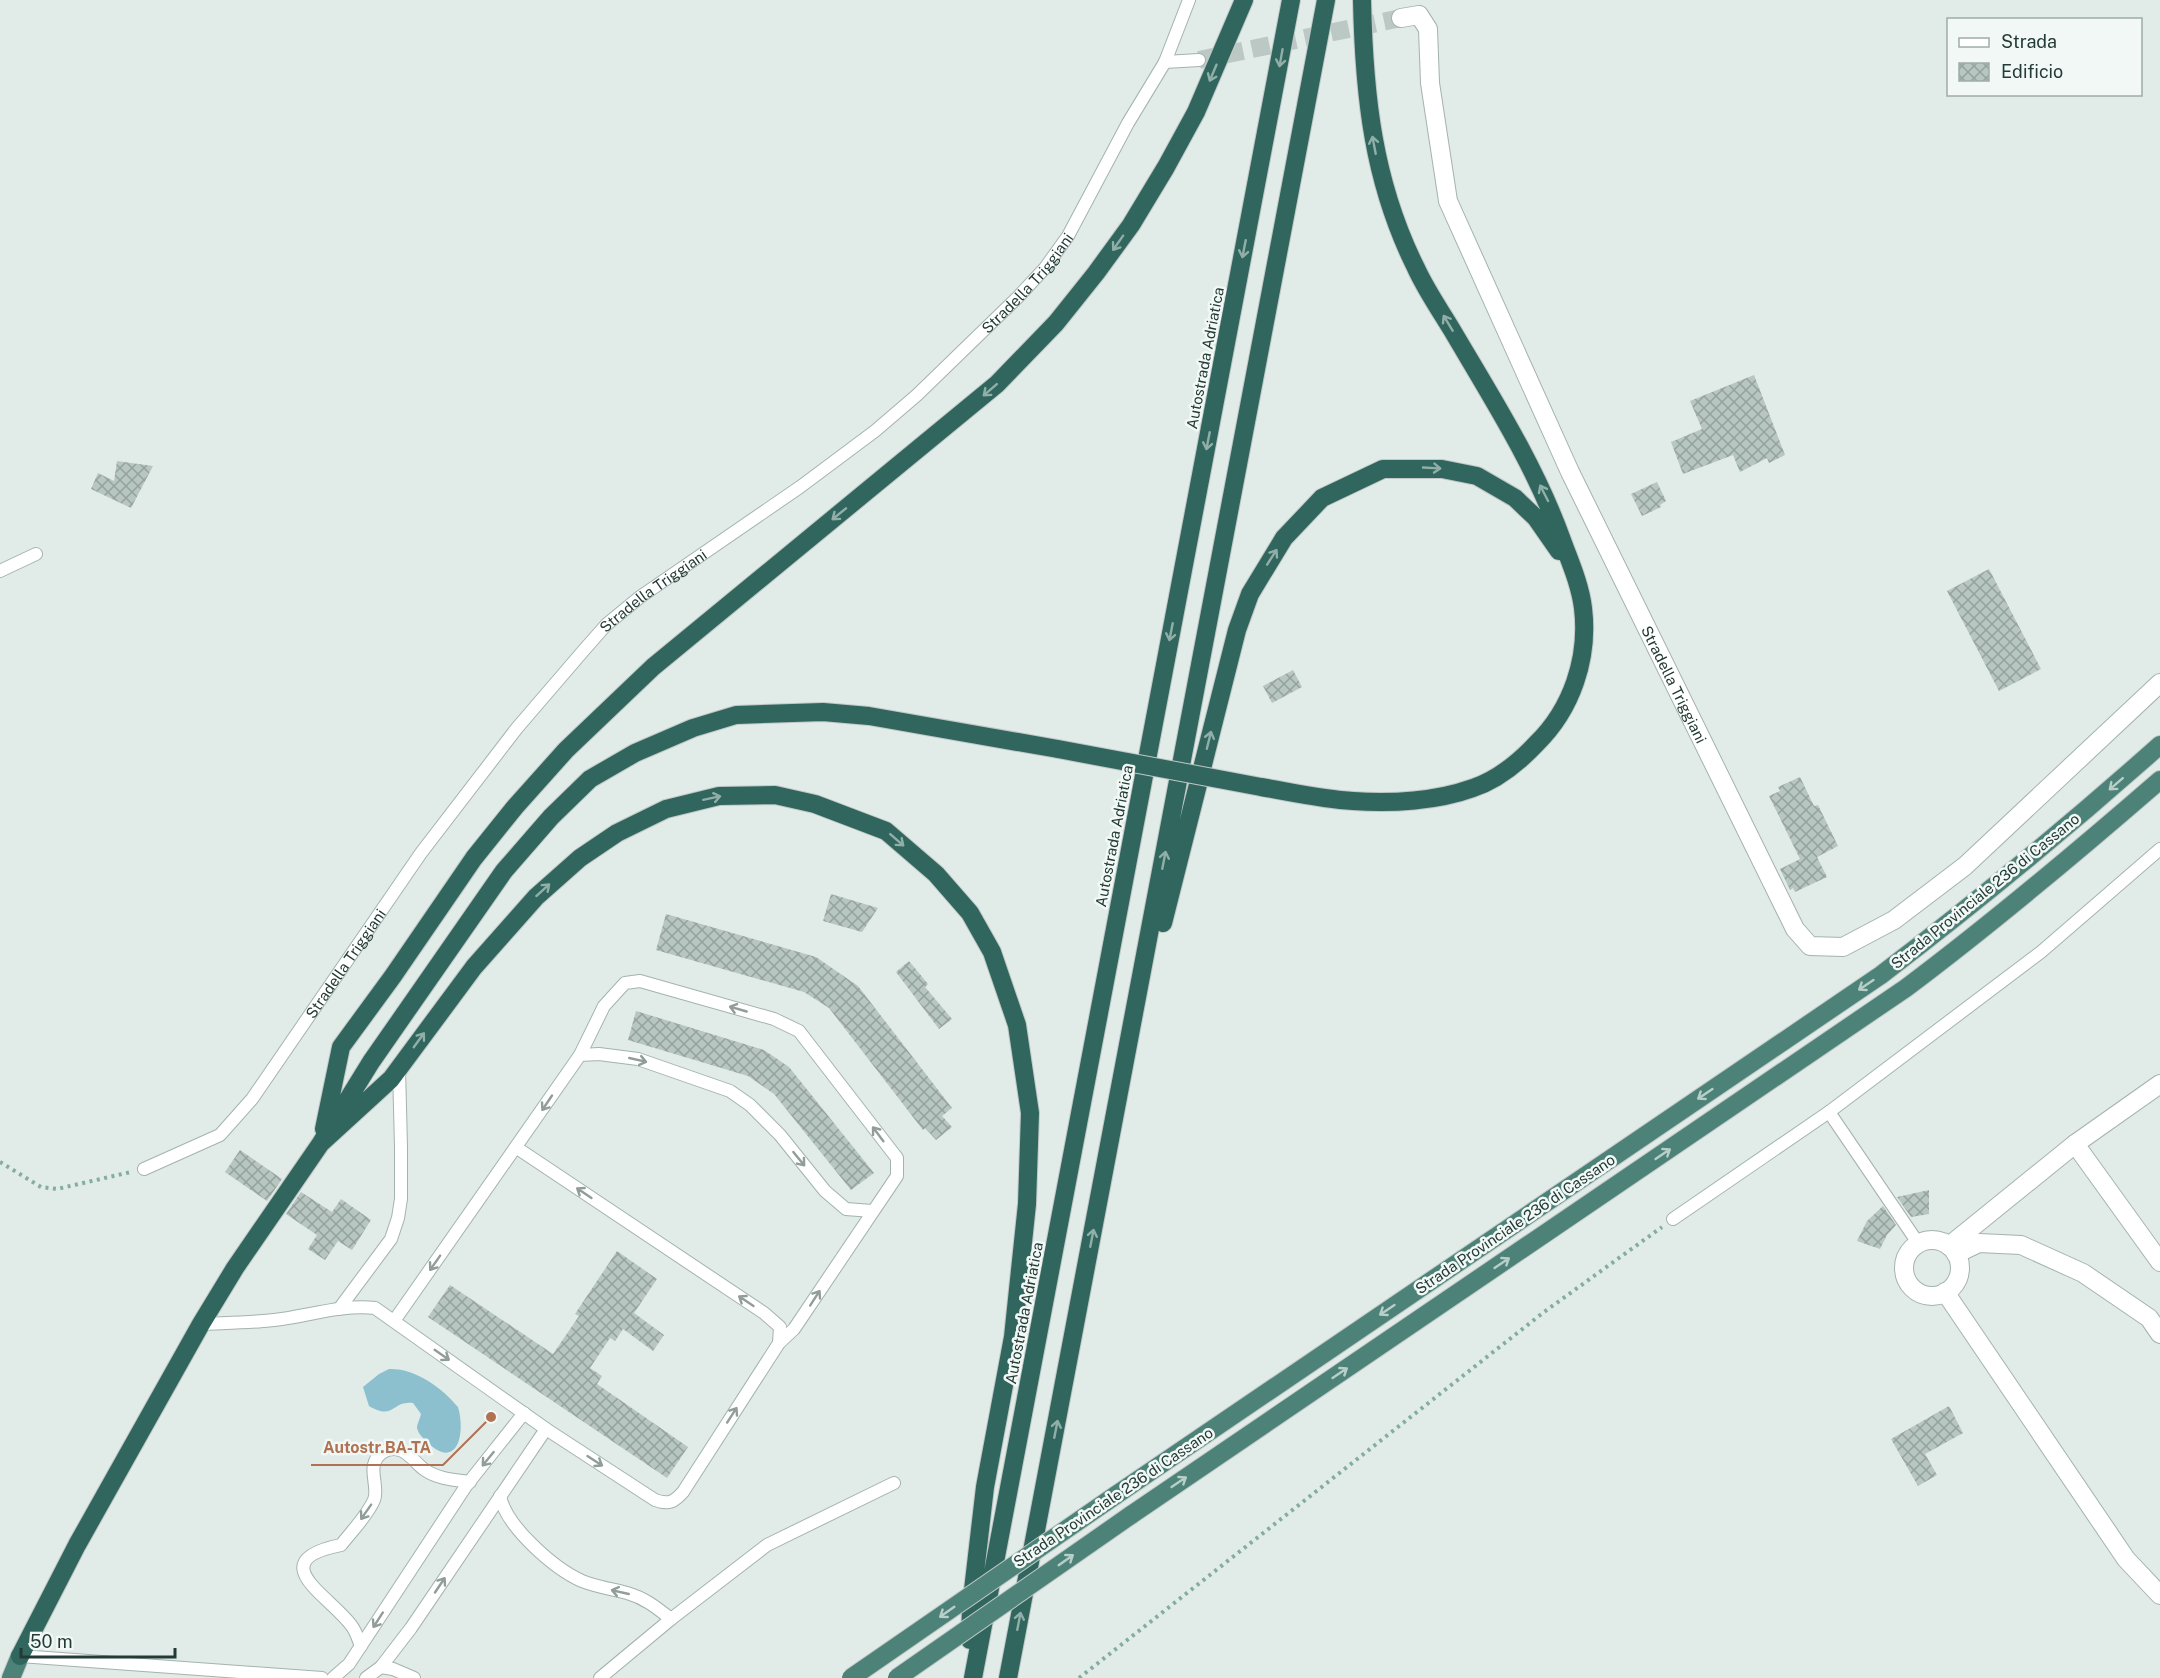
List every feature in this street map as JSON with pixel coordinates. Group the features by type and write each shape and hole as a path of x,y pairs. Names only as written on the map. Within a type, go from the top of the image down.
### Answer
{"highway":[{"path":"321,1143 341,1047 474,858 515,807 566,750 653,667 989,390 1056,323 1131,225 1166,168 1196,112 1244,0"},
{"name":"Autostrada Adriatica","path":"970,1678 1291,0"},
{"path":"1008,1678 1326,0"},
{"path":"11,1678 77,1545 235,1268 321,1143 371,1062 504,871 551,817 590,779 635,753 693,728 736,716 823,712 921,724 1261,787 1354,801 1412,801 1474,788 1502,773 1528,753 1549,732 1565,707 1578,673 1584,634 1580,587 1549,502 1504,419 1416,269 1396,219 1379,169 1370,123 1362,0"},
{"path":"1118,1103 1237,630 1250,594 1284,538 1322,498 1383,469 1442,469 1477,476 1515,498 1536,518 1548,534 1580,587"},
{"name":"Strada Provinciale 236 di Cassano","path":"851,1678 1881,975 1955,919 2050,841 2160,745"},
{"name":"Strada Provinciale 236 di Cassano","path":"897,1678 1131,1515 1906,988 2007,910 2160,780"},
{"path":"321,1143 391,1079 474,967 536,897 580,858 607,839 666,809 719,796 776,795 815,804 886,831 936,874 970,913 992,952 1017,1025 1024,1059 1030,1113 1027,1204 1013,1337 985,1487 971,1607 970,1678"}],"street":[{"name":"Stradella Triggiani","path":"1401,18 1419,15 1428,29 1430,83 1448,201 1570,472 1795,929 1810,946 1843,947 1894,920 1965,866 2160,683"},
{"path":"1953,1250 2075,1144 2160,1084"},
{"path":"2075,1144 2160,1262"},
{"path":"1934,1240 1953,1250 1959,1262 1957,1280 1945,1292 1937,1295 1920,1293 1908,1281 1905,1273 1907,1256 1918,1243 1934,1240"},
{"path":"1953,1250 1979,1243 2021,1245 2083,1273 2149,1318 2160,1334"},
{"path":"1945,1292 2126,1559 2160,1595"}],"lane":[{"name":"Stradella Triggiani","path":"144,1170 220,1135 252,1100 421,853 517,728 606,625 640,597 800,487 875,431 917,395 1046,268 1068,236 1128,123 1165,62 1189,0"},
{"path":"1165,62 1199,60"},
{"path":"0,571 36,554"},
{"path":"1673,1219 1829,1112 2041,952 2160,849"},
{"path":"201,1324 263,1321 361,1306 375,1308 546,1429 655,1500 666,1504 675,1501 779,1343 794,1329 897,1176 897,1158 799,1031 774,1019 651,984 640,981 625,983 604,1006 580,1054 517,1148 394,1321"},
{"path":"580,1054 638,1059 730,1091 750,1105 780,1135 825,1191 846,1209 872,1211"},
{"path":"339,1309 390,1239 398,1218 401,1157 399,1068"},
{"path":"1829,1112 1918,1243"},
{"path":"517,1148 764,1313 780,1327 779,1343"},
{"path":"333,1678 349,1664 470,1482 524,1413"},
{"path":"366,1678 381,1667 411,1628 546,1429"},
{"path":"361,1646 352,1625 305,1579 305,1562 321,1549 341,1545 363,1516 375,1498 374,1465 377,1457 385,1451 393,1448 402,1451 424,1470 438,1477 470,1482"},
{"path":"600,1678 671,1619 767,1545 894,1483"},
{"path":"500,1496 502,1506 512,1524 557,1565 581,1580 629,1593 651,1603 671,1619"},
{"path":"20,1656 322,1678"},
{"path":"381,1667 393,1669 414,1678"}],"path":[{"path":"0,1162 41,1187 57,1189 144,1170"},
{"path":"1079,1678 1544,1312 1673,1219"}],"water":[{"path":"389,1369 418,1375 444,1392 458,1407 460,1438 452,1451 445,1453 436,1449 421,1436 417,1428 421,1414 413,1403 401,1404 388,1411 377,1410 369,1406 363,1387"}],"building":[{"path":"1754,375 1785,455 1769,463 1767,458 1740,472 1733,455 1683,474 1671,442 1702,429 1690,401"},
{"path":"117,461 153,466 131,508 91,489 98,473 114,481"},
{"path":"1657,482 1666,501 1660,505 1661,507 1642,516 1631,494"},
{"path":"1989,569 2041,669 1999,691 1947,591"},
{"path":"1293,670 1302,687 1272,703 1263,686"},
{"path":"1800,777 1814,806 1818,805 1838,846 1817,857 1827,877 1795,892 1793,888 1790,890 1780,869 1800,859 1769,796 1780,791 1778,787"},
{"path":"831,894 878,908 862,932 823,921"},
{"path":"666,914 816,957 858,986 952,1108 942,1116 952,1127 936,1140 925,1128 923,1130 829,1008 804,992 656,950"},
{"path":"909,961 928,984 925,987 952,1019 939,1029 896,972"},
{"path":"636,1011 764,1050 789,1067 874,1173 851,1190 774,1094 748,1076 628,1040"},
{"path":"240,1150 282,1179 267,1201 225,1172"},
{"path":"1929,1190 1929,1214 1911,1217 1897,1197"},
{"path":"301,1192 332,1212 341,1199 371,1220 352,1250 338,1241 325,1260 308,1249 317,1235 286,1214"},
{"path":"1883,1206 1896,1225 1887,1235 1880,1249 1857,1241 1867,1221"},
{"path":"617,1251 657,1279 634,1313 664,1335 653,1351 623,1329 615,1341 610,1338 590,1368 602,1376 597,1384 688,1447 667,1478 428,1317 450,1285 553,1354 579,1316 575,1314"},
{"path":"1949,1406 1963,1433 1925,1454 1937,1475 1918,1486 1891,1439"}],"tunnel":[{"path":"1199,60 1401,18"}],"place":[{"name":"Autostr.BA-TA","path":"491,1417"}]}
